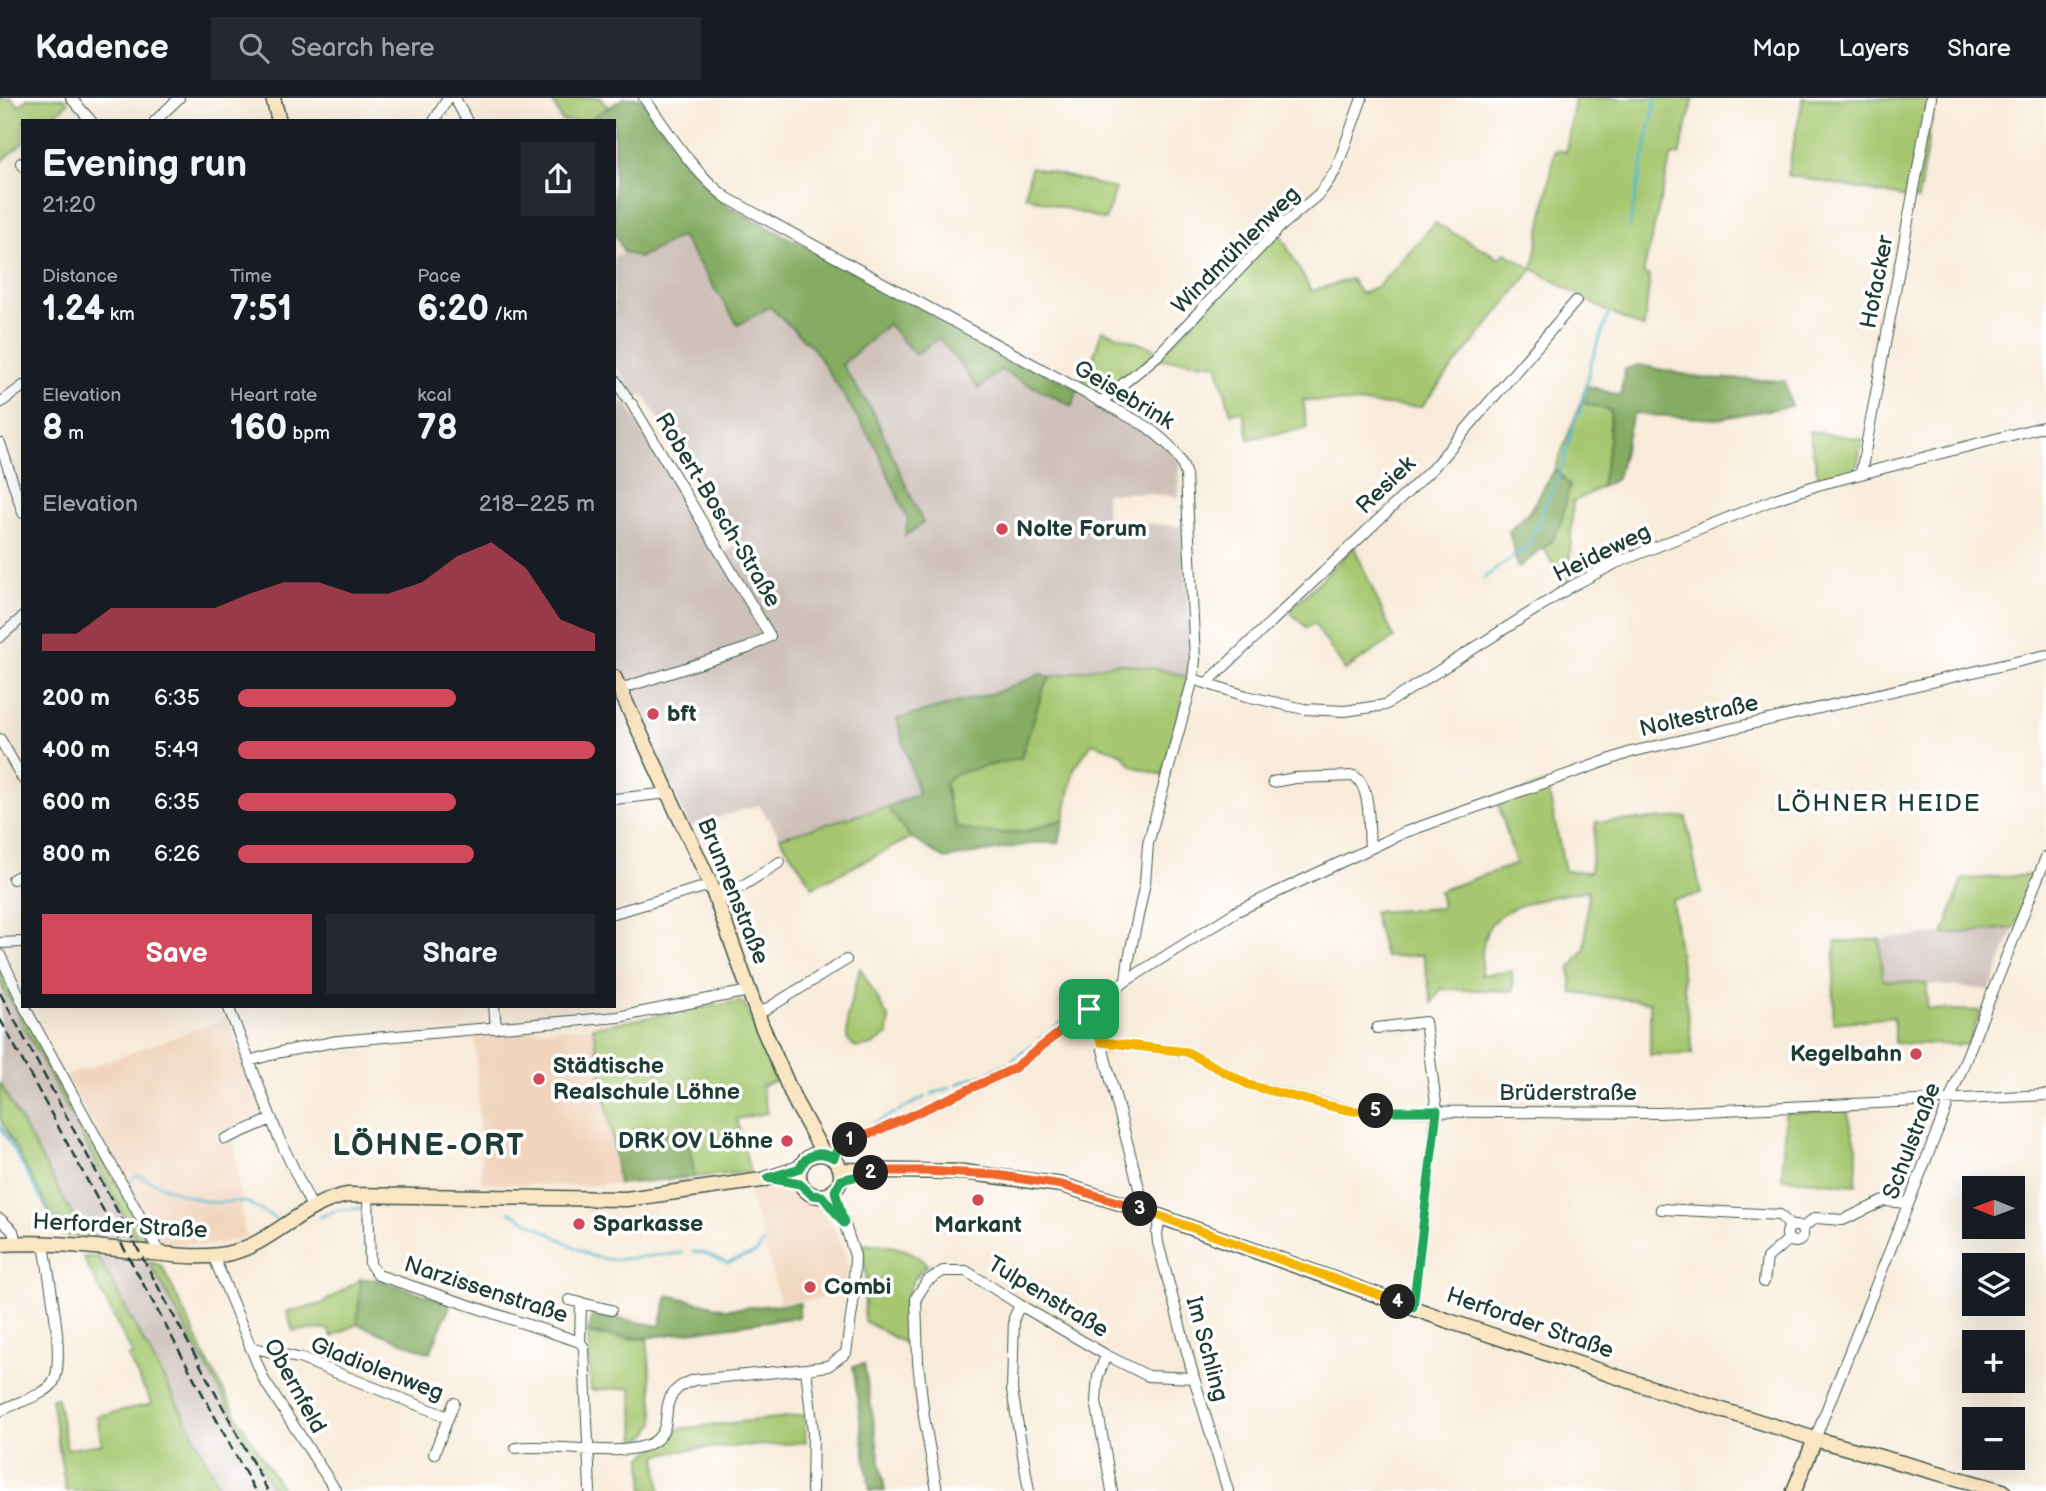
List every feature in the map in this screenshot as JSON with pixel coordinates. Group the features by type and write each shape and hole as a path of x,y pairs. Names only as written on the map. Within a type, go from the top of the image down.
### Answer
{"main road":[{"path":"273,98 278,119"},
{"name":"Brunnenstraße","path":"617,683 710,885 757,1015 825,1172 800,1184"},
{"name":"Herforder Straße","path":"768,1178 800,1184 812,1195 825,1172"},
{"name":"Herforder Straße","path":"0,1244 44,1242 160,1254 213,1255 234,1252 260,1241 328,1199 368,1195 626,1199 825,1172 963,1172 1062,1185 1145,1211 1642,1385 1815,1439 2003,1491"},
{"path":"1794,1491 1815,1439"}],"street":[{"path":"71,98 89,119"},
{"path":"157,119 179,98"},
{"path":"435,119 448,98"},
{"path":"455,98 466,119"},
{"name":"Geisebrink","path":"645,98 688,160 708,184 727,198 1146,426 1172,447 1181,460 1185,475 1195,660 1193,679 1148,844 1145,883 1126,981"},
{"name":"Windmühlenweg","path":"1101,402 1157,356 1279,228 1320,193 1336,170 1362,98"},
{"name":"Hofacker","path":"1861,473 1930,98"},
{"name":"Resiek","path":"1208,682 1433,468 1576,301"},
{"name":"Robert-Bosch-Straße","path":"616,381 770,636 748,648 617,683"},
{"path":"0,403 21,387"},
{"name":"Heideweg","path":"1193,679 1246,696 1304,709 1345,711 1385,705 1572,586 1616,563 1775,499 1861,473 2046,426"},
{"path":"0,443 21,507"},
{"path":"0,638 21,619"},
{"name":"Noltestraße","path":"825,1172 838,1147 847,1141 875,1132 1013,1069 1126,981 1237,911 1370,847 1496,798 1631,752 2046,655"},
{"path":"0,739 21,776"},
{"path":"1273,782 1295,778 1354,776 1362,780 1366,789 1370,847"},
{"path":"616,799 669,793"},
{"name":"Schulstraße","path":"1815,1439 2046,857"},
{"path":"717,902 780,862"},
{"path":"616,911 710,885"},
{"path":"0,943 21,942"},
{"path":"0,955 21,999"},
{"path":"757,1015 846,960"},
{"path":"249,1061 338,1041 618,1017 749,991"},
{"path":"26,1008 160,1254"},
{"path":"229,1008 272,1119 312,1207"},
{"path":"494,1008 496,1028"},
{"path":"1089,1009 1101,1042 1145,1211"},
{"path":"1377,1028 1425,1022 1437,1111 1413,1307"},
{"name":"Brüderstraße","path":"1101,1042 1187,1052 1249,1085 1353,1111 1661,1113 2046,1095"},
{"path":"225,1139 272,1119"},
{"path":"516,1448 526,1446 590,1451 633,1448 655,1441 662,1434 670,1395 682,1384 694,1380 828,1366 846,1353 853,1303 855,1256 825,1172"},
{"name":"Narzissenstraße","path":"368,1195 370,1264 378,1275 582,1345 581,1303"},
{"path":"1789,1240 1787,1233 1815,1218 1843,1220 1884,1201 1908,1203"},
{"path":"1661,1209 1780,1215 1804,1235 1800,1241 1789,1240 1767,1258 1764,1282"},
{"name":"Im Schling","path":"1161,1217 1157,1233 1158,1243 1228,1491"},
{"path":"0,1219 13,1231 16,1243"},
{"path":"0,1411 41,1393 53,1383 58,1363 58,1343 44,1242"},
{"name":"Obernfeld","path":"213,1255 264,1380 336,1491"},
{"name":"Tulpenstraße","path":"937,1491 919,1376 916,1298 927,1281 943,1271 966,1270 1106,1355 1149,1376 1194,1378"},
{"name":"Narzissenstraße","path":"569,1300 611,1310"},
{"path":"1020,1305 1014,1318 1012,1390 1029,1491"},
{"path":"582,1345 590,1451 590,1491"},
{"name":"Gladiolenweg","path":"250,1347 302,1359 448,1417"},
{"path":"1106,1355 1098,1376 1096,1401 1112,1491"},
{"path":"806,1369 813,1432 812,1491"},
{"name":"Gladiolenweg","path":"434,1454 454,1403"}],"shaded area":[{"path":"681,235 738,325 770,307 814,349 876,447 908,521 906,536 923,522 874,414 842,365 888,324 938,338 979,389 999,370 1071,405 1078,389 1145,427 1180,461 1179,497 1105,493 1107,521 1183,526 1191,649 1189,677 1117,663 1051,677 1041,674 998,692 897,719 918,795 887,807 780,837 759,805 689,826 616,667 616,408 626,402 719,557 737,545 643,394 637,397 616,367 616,256 624,252 640,258"},
{"path":"2014,928 1990,990 1881,980 1880,939"},
{"path":"0,981 137,1240 99,1238 80,1230 0,1083"},
{"path":"228,1018 266,1119 234,1132 245,1238 209,1245 157,1243 66,1076"},
{"name":"Städtische Realschule Löhne","path":"593,1027 618,1184 564,1186 482,1183 475,1034"},
{"path":"789,1189 802,1199 821,1207 843,1245 848,1264 846,1297 780,1302 749,1191"},
{"path":"98,1257 149,1261 274,1491 221,1491"}],"green space":[{"path":"0,98 11,98 19,106 28,98 64,98 68,103 50,119 21,119 21,145 0,163"},
{"path":"551,98 601,98 608,108 590,119 561,119"},
{"path":"624,98 641,98 707,189 730,207 1078,389 1072,406 1000,370 979,389 939,338 915,355 888,324 842,365 874,414 923,523 905,536 908,520 876,447 814,349 770,307 738,325 681,236 639,258 624,252 616,237 616,119 590,119"},
{"path":"1575,98 1694,98 1679,155 1674,154 1670,160 1643,274 1650,276 1644,328 1608,312 1533,269 1555,150 1566,152"},
{"path":"1803,98 1935,99 1918,200 1787,175"},
{"path":"1031,167 1116,189 1105,220 1025,196"},
{"path":"1435,223 1499,258 1505,253 1533,269 1421,407 1303,400 1307,428 1249,439 1243,411 1231,413 1217,364 1150,358 1103,402 1078,389 1090,366 1102,330 1164,352 1279,232 1311,291 1351,279 1361,294 1378,286"},
{"path":"1640,365 1702,378 1785,381 1791,406 1717,419 1633,414 1617,479 1601,487 1608,453 1611,411 1581,402 1586,385 1620,396 1625,369"},
{"path":"1581,402 1611,411 1608,453 1601,487 1573,502 1568,590 1544,548 1552,541 1570,487 1555,469"},
{"path":"1809,431 1862,439 1857,467 1819,480"},
{"path":"1555,469 1570,486 1560,525 1552,541 1518,568 1509,531 1529,512"},
{"path":"1354,547 1394,638 1345,670 1314,623 1307,628 1289,611"},
{"path":"1117,663 1189,677 1162,775 1132,766 1121,753 1092,743 1074,769 1064,820 1028,831 1008,833 986,833 957,827 949,806 945,783 954,774 1032,725 1043,689 1051,677"},
{"path":"1041,674 1051,677 1043,689 1021,758 954,774 945,783 949,806 957,827 986,833 1008,833 1029,831 1064,820 1059,843 1037,843 945,859 911,838 887,807 918,794 897,719 997,692"},
{"path":"1547,783 1565,871 1590,872 1596,822 1686,817 1701,894 1672,900 1693,1054 1650,1055 1650,1002 1572,993 1570,969 1585,948 1588,890 1518,906 1494,921 1484,942 1481,975 1512,971 1513,991 1441,989 1432,1003 1423,955 1385,957 1373,912 1442,908 1439,891 1516,864 1497,800"},
{"path":"887,807 911,838 813,887 780,837"},
{"path":"2035,875 2014,928 1943,934 1963,879"},
{"path":"1880,939 1882,980 1927,984 1927,1009 1981,1011 1968,1045 1894,1043 1894,1017 1833,1023 1835,942"},
{"path":"0,963 58,1078 147,1240 137,1240 0,981"},
{"path":"860,968 889,1019 888,1034 872,1045 856,1048 847,1039 847,1017"},
{"path":"740,1001 744,1004 778,1080 761,1086 767,1113 737,1119 750,1172 695,1177 686,1129 613,1143 593,1027"},
{"path":"0,1083 80,1229 99,1238 62,1235 0,1119"},
{"path":"1847,1110 1857,1148 1856,1185 1782,1178 1785,1113"},
{"path":"686,1129 695,1177 618,1184 613,1143"},
{"path":"879,1244 911,1253 927,1265 918,1273 908,1291 905,1311 906,1344 864,1321 866,1275 862,1245"},
{"path":"83,1257 98,1257 221,1491 66,1491 51,1398 57,1398 67,1449 102,1444 97,1416 152,1404 128,1357 133,1355"},
{"path":"149,1261 162,1266 209,1364 283,1491 274,1491"},
{"path":"361,1279 357,1324 332,1337 328,1329 293,1331 287,1312 321,1304"},
{"path":"361,1279 375,1279 451,1303 430,1353 357,1324"},
{"path":"668,1295 726,1309 800,1303 798,1317 645,1338 588,1333 593,1314 660,1326"},
{"path":"588,1335 647,1339 655,1423 648,1434 636,1441 631,1388 591,1390"},
{"path":"864,1364 885,1491 870,1491 853,1366"},
{"path":"804,1415 806,1442 694,1449 657,1455 660,1491 644,1490 642,1457 663,1443 669,1430"}],"waterway":[{"path":"1629,228 1656,98"},
{"path":"1484,578 1528,546 1564,462 1574,423 1581,408 1592,359 1610,312"},
{"path":"1072,1014 1096,995"},
{"path":"1039,1040 1063,1021"},
{"path":"1013,1060 1031,1046"},
{"path":"987,1073 1007,1063"},
{"path":"957,1084 982,1074"},
{"path":"932,1094 950,1087"},
{"path":"906,1107 925,1097"},
{"path":"898,1111 904,1108"},
{"path":"865,1128 894,1113"},
{"path":"0,1126 52,1218 61,1219"},
{"path":"131,1179 138,1175 182,1194 210,1202 248,1203 276,1219"},
{"path":"319,1217 338,1210 363,1208"},
{"path":"509,1211 591,1256 612,1260 682,1253"},
{"path":"693,1252 704,1253 727,1263 756,1253 763,1243"}],"railway":[{"path":"0,993 268,1491"},
{"path":"0,1019 255,1491"}],"place":[{"name":"Nolte Forum","path":"1002,529"},
{"name":"bft","path":"653,714"},
{"name":"Kegelbahn","path":"1916,1054"},
{"name":"Städtische Realschule Löhne","path":"539,1079"},
{"name":"DRK OV Löhne","path":"787,1141"},
{"name":"Markant","path":"978,1200"},
{"name":"Sparkasse","path":"579,1224"},
{"name":"Combi","path":"810,1287"}],"district":[{"name":"LÖHNER HEIDE","path":"1879,803"},
{"name":"LÖHNE-ORT","path":"429,1146"}],"route":[{"path":"1089,1009 1101,1042 1187,1052 1249,1085 1353,1111 1437,1111 1413,1307 1152,1213 1062,1185 963,1172 880,1171 841,1180 835,1191 844,1223 822,1196 812,1195 800,1184 768,1178 800,1168 804,1160 818,1153 834,1158 838,1147 843,1143 875,1132 1013,1069 1089,1009"}]}
